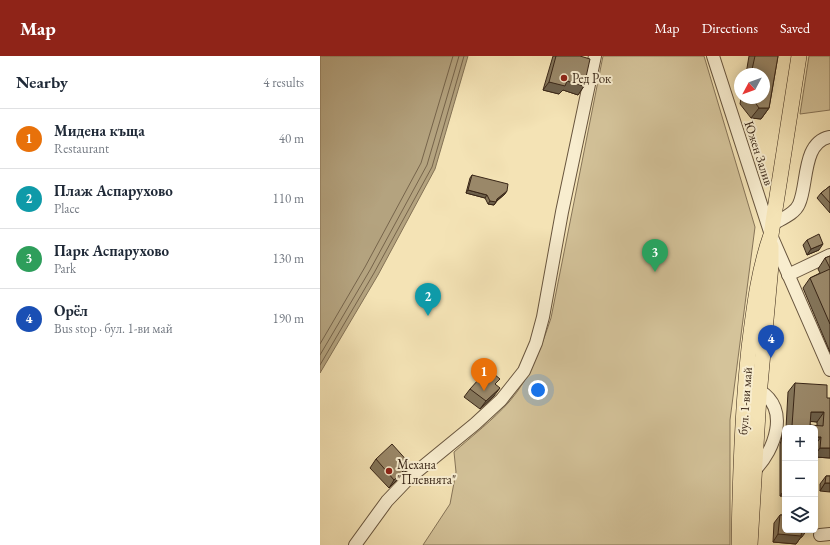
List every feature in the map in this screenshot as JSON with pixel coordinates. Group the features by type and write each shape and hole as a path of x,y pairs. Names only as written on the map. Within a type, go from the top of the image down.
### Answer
{"main road":[{"name":"бул. 1-ви май","path":"750,545 760,390 772,265 772,230 799,56"},
{"name":"бул. 1-ви май","path":"739,545 744,396 755,300 761,263 772,230"}],"street":[{"path":"355,545 387,501 409,478 476,424 501,400 524,371 536,343 543,316 562,212 595,56"},
{"name":"Южен Залив","path":"713,56 788,275 830,370"},
{"path":"772,230 799,205 810,156 817,144 822,139 829,137"},
{"path":"788,275 830,255"}],"shaded area":[{"path":"603,56 704,56 755,227 730,420 730,545 423,545 450,504 456,472 454,452 509,402 529,373 543,340 551,318"},
{"path":"809,56 830,56 830,110 800,114"}],"water":[{"path":"320,56 468,56 435,169 378,275 320,373"}],"building":[{"name":"Ред Рок","path":"556,56 580,56 590,59 584,86 567,81 565,86 549,82"},
{"path":"755,56 778,56 770,102 770,68 752,68"},
{"path":"756,104 770,104 769,108 759,108"},
{"path":"472,175 508,184 507,191 497,199 496,202 490,201 487,195 468,190"},
{"path":"830,186 830,203 821,193"},
{"path":"819,234 823,244 811,249 807,240"},
{"path":"830,256 830,268 825,258"},
{"path":"830,269 830,324 810,278"},
{"path":"488,369 500,379 495,384 500,388 486,401 470,389"},
{"path":"795,383 827,385 827,398 830,398 830,448 820,448 821,437 818,437 818,426 823,426 824,412 811,412 810,425 792,425"},
{"path":"392,444 410,464 394,480 376,459"},
{"path":"826,476 830,476 830,483 825,483"},
{"path":"780,515 782,515 782,533 802,533 801,536 778,534"}],"place":[{"name":"Ред Рок","path":"564,78"},
{"name":"Парк Аспарухово","path":"655,272"},
{"name":"Плаж Аспарухово","path":"428,316"},
{"name":"Орёл","path":"771,358"},
{"name":"Мидена къща","path":"484,391"},
{"name":"Механа \"Плевнята\"","path":"389,471"}]}
